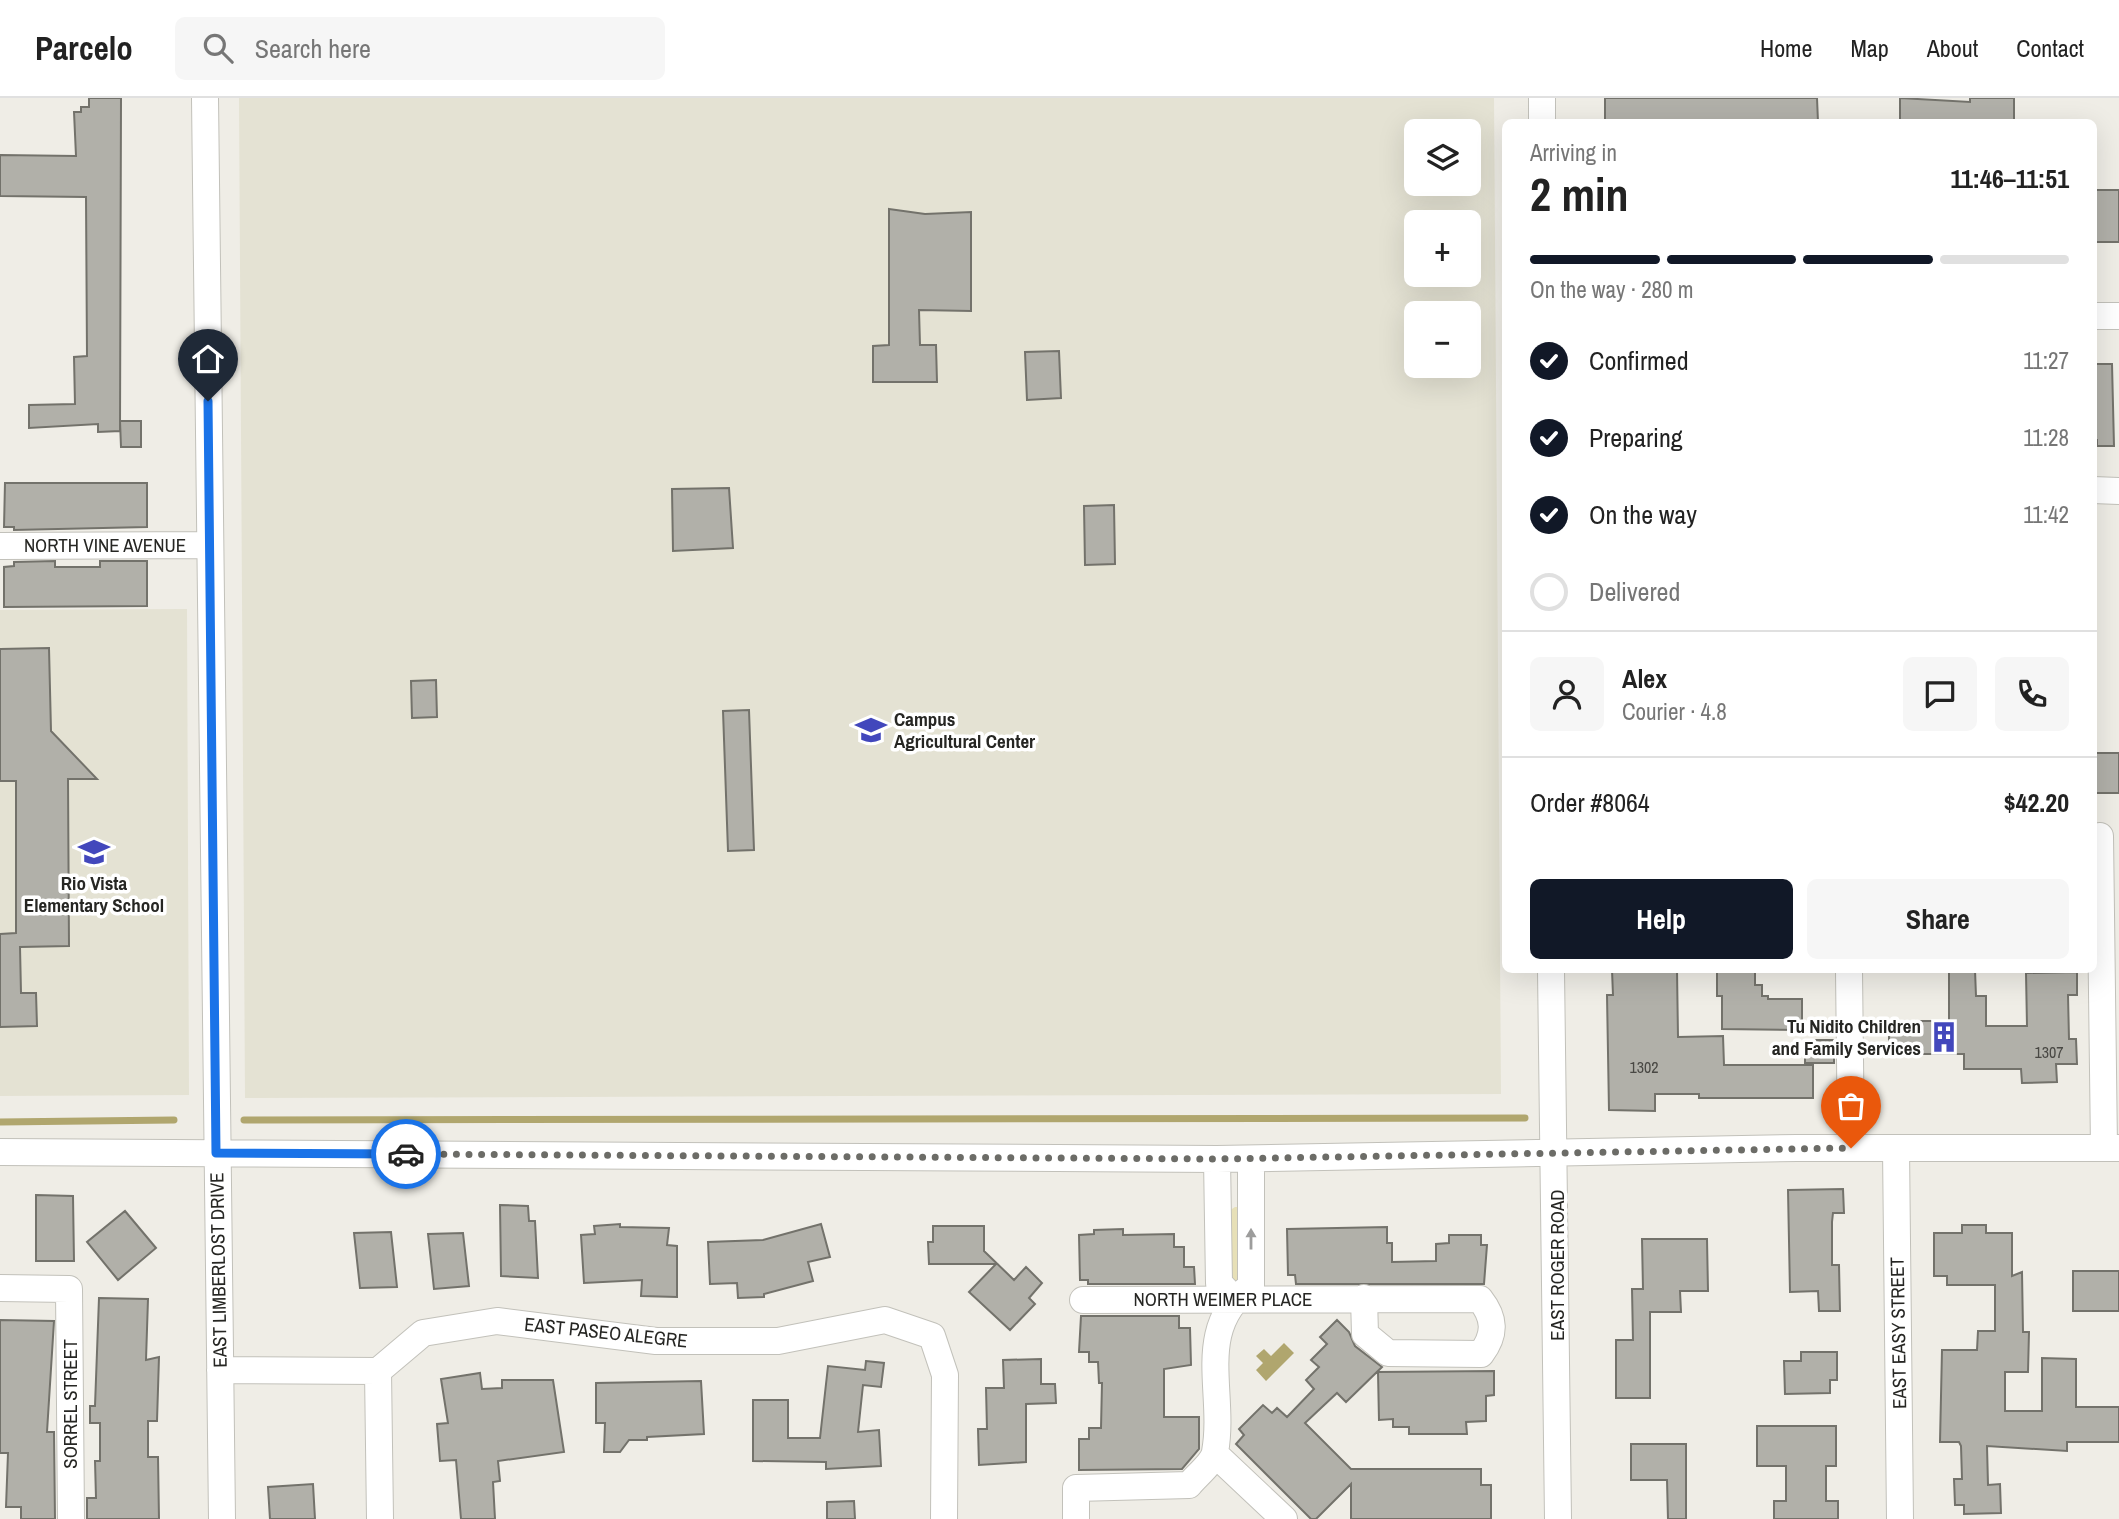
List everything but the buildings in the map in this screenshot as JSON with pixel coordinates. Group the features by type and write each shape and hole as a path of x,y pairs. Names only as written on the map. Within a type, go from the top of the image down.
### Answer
{"street":[{"name":"EAST LIMBERLOST DRIVE","path":"205,98 222,1519"},
{"path":"1542,98 1542,119"},
{"path":"2097,316 2119,316"},
{"path":"2097,490 2119,491"},
{"name":"NORTH VINE AVENUE","path":"0,546 210,545"},
{"path":"0,1152 1251,1159 1851,1148 2112,1148 2104,836"},
{"name":"EAST ROGER ROAD","path":"1551,973 1556,1152 1558,1519"},
{"path":"1849,973 1851,1148"},
{"name":"EAST EASY STREET","path":"1896,1148 1900,1519"},
{"path":"1217,1159 1219,1283 1234,1299"},
{"path":"1076,1519 1076,1488 1189,1485 1215,1454 1216,1335 1234,1299 1251,1286 1251,1159"},
{"name":"SORREL STREET","path":"0,1288 69,1289 71,1519"},
{"name":"NORTH WEIMER PLACE","path":"1083,1300 1364,1298 1480,1299 1492,1314 1492,1340 1481,1354 1388,1353 1365,1334 1364,1298"},
{"name":"EAST PASEO ALEGRE","path":"378,1371 423,1333 497,1321 656,1340 778,1340 886,1320 932,1336 945,1375 944,1519"},
{"path":"220,1370 378,1371 380,1519"},
{"path":"1215,1454 1284,1519"}],"shaded area":[{"name":"Campus Agricultural Center","path":"239,98 1494,98 1501,1094 245,1098"},
{"name":"Rio Vista Elementary School","path":"187,609 189,1095 0,1096 0,610"},
{"path":"1240,1207 1244,1278 1235,1286 1230,1280 1229,1211"},
{"path":"1284,1343 1294,1353 1266,1381 1256,1370 1263,1363 1256,1356 1264,1349 1271,1356"}],"waterway":[{"path":"244,1120 1525,1118"},
{"path":"0,1122 174,1120"}],"way so far":[{"path":"406,1154 1217,1159 1851,1148"}],"place":[{"name":"Campus Agricultural Center","path":"871,730"},
{"name":"Rio Vista Elementary School","path":"94,852"},
{"name":"Tu Nidito Children and Family Services","path":"1944,1037"}],"route":[{"path":"208,401 216,1153 406,1154"}]}
